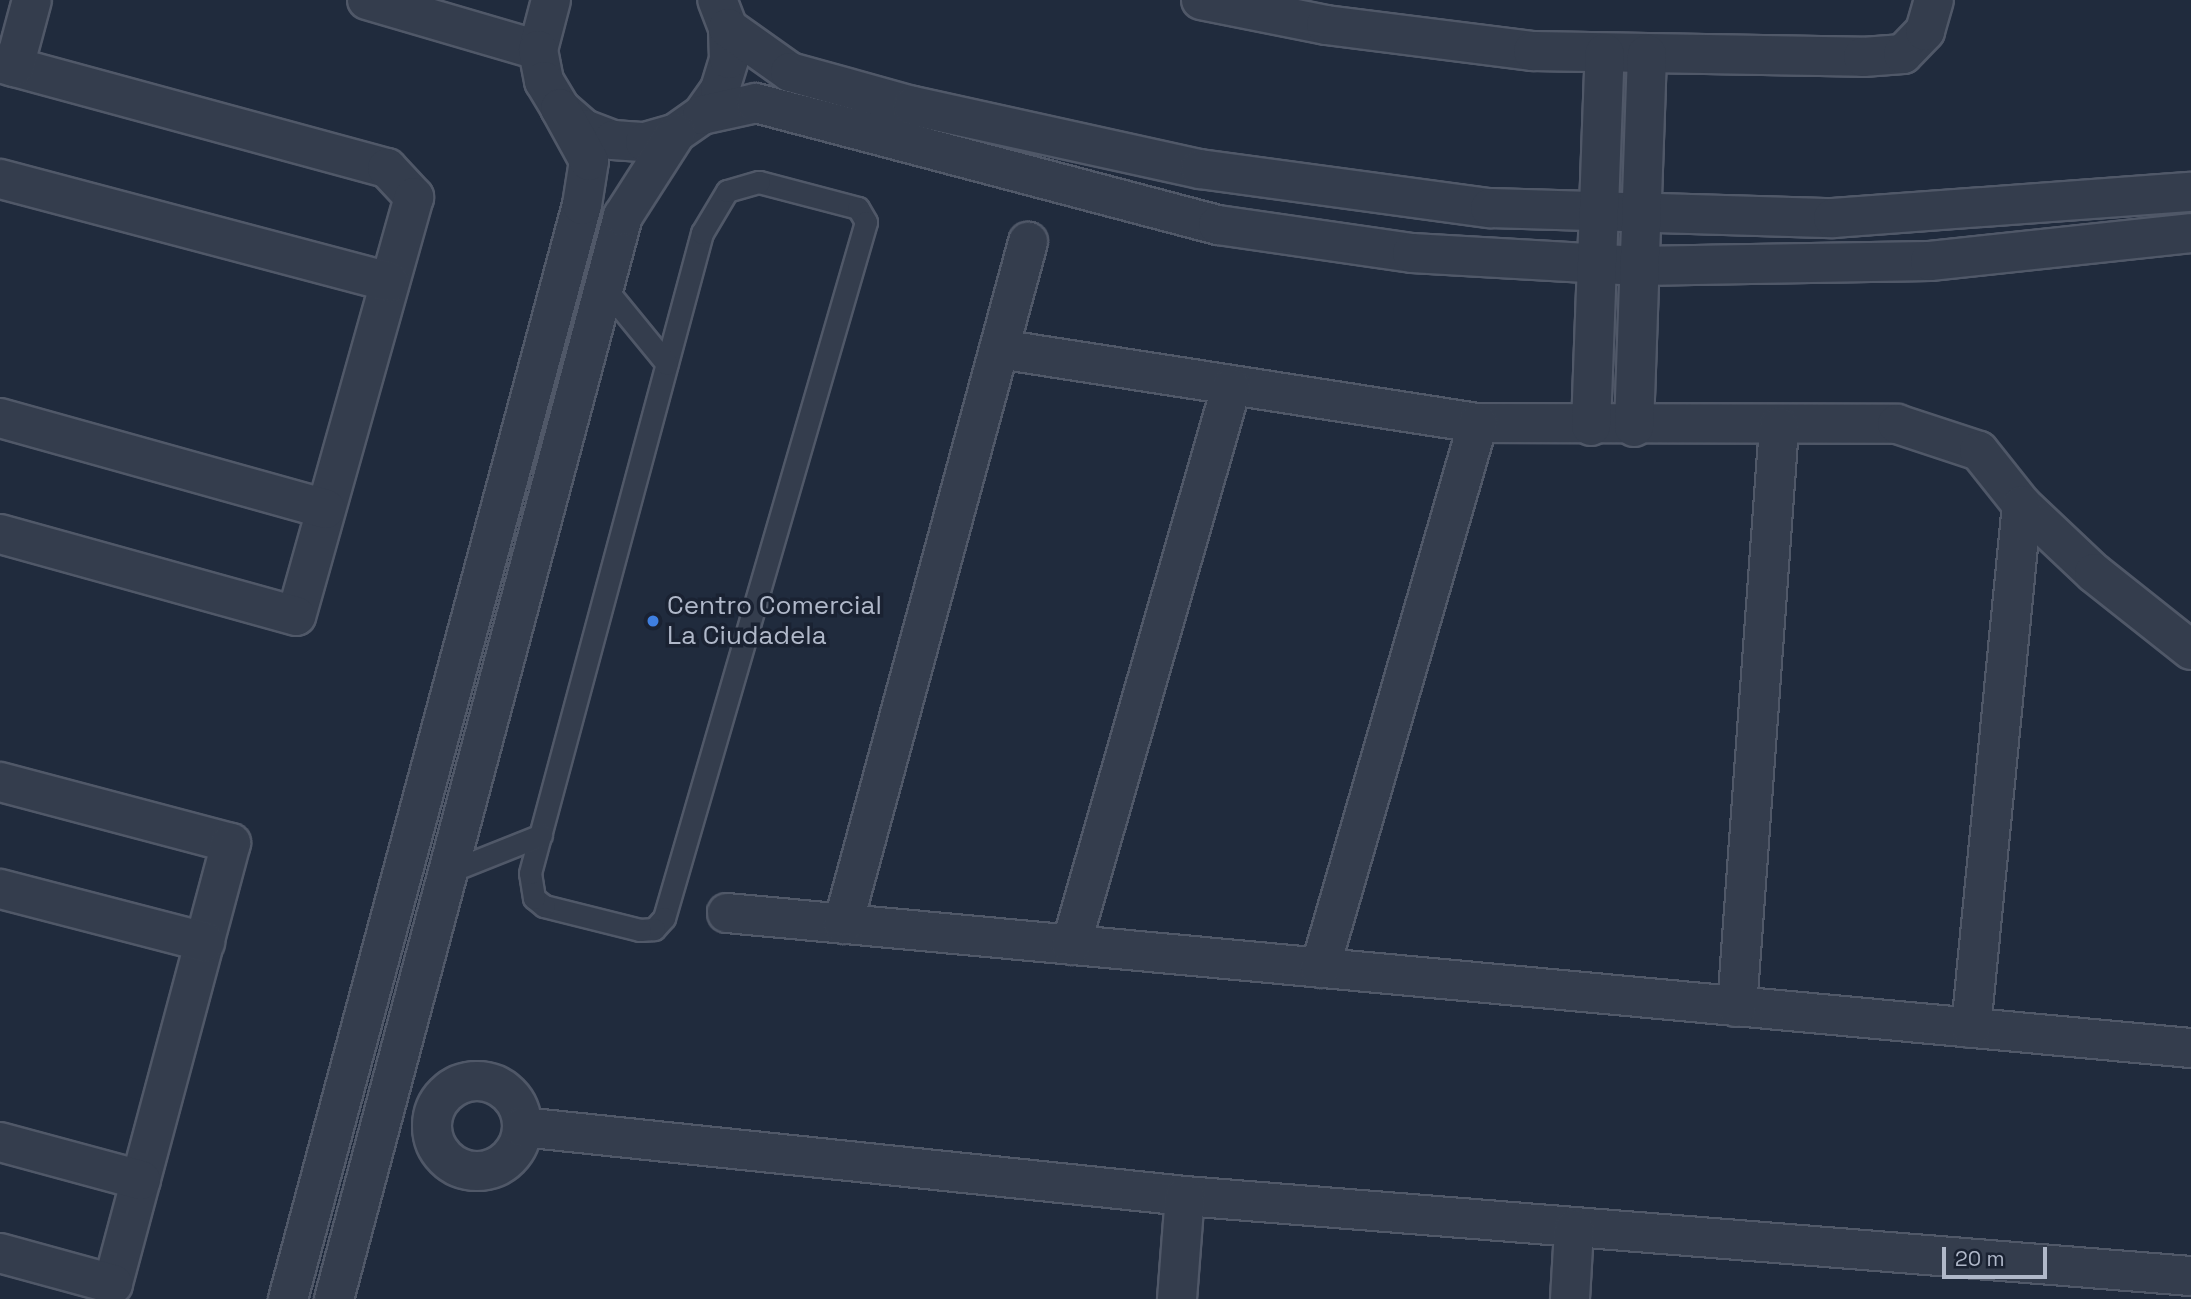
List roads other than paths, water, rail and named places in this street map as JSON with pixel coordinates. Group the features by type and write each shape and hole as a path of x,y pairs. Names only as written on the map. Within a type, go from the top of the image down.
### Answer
{"street":[{"path":"0,534 296,616 414,197 387,168 7,65 32,0"},
{"path":"367,0 538,50"},
{"path":"288,1299 582,205 589,161 544,81 538,50 551,0"},
{"path":"1201,0 1369,15 1605,53 1647,54 1903,54 1925,31 1934,0"},
{"path":"334,1299 623,216 689,124 720,89 722,14"},
{"path":"722,14 790,72 1199,169 1490,208 1833,218 2191,192"},
{"path":"1591,426 1594,263 1599,211 1605,53"},
{"path":"1634,427 1647,54"},
{"path":"560,108 584,129 613,141 645,142 689,124 756,103 1217,225 1412,253 1640,264 1930,261 2191,233"},
{"path":"0,178 390,282"},
{"path":"843,924 1028,242"},
{"path":"999,349 1231,388 1478,423 1634,427 1896,424 1945,438 1979,452 2022,505 2191,650"},
{"path":"1071,945 1231,388"},
{"path":"0,418 326,509"},
{"path":"1320,968 1478,423"},
{"path":"1737,1007 1779,427"},
{"path":"1971,1028 2022,505"},
{"path":"0,782 231,843 113,1284 0,1253"},
{"path":"0,889 205,942"},
{"path":"727,913 2191,1048"},
{"path":"522,1127 1185,1196 2191,1276"},
{"path":"0,1142 141,1180"},
{"path":"1177,1299 1185,1196"},
{"path":"1570,1299 1574,1229"}],"lane":[{"path":"759,182 864,211 659,926 640,930 544,906 534,898 530,873 541,835 705,225 727,191 759,182"},
{"path":"604,287 667,364"},
{"path":"448,872 541,835"}],"place":[{"name":"Centro Comercial La Ciudadela","path":"653,621"}]}
